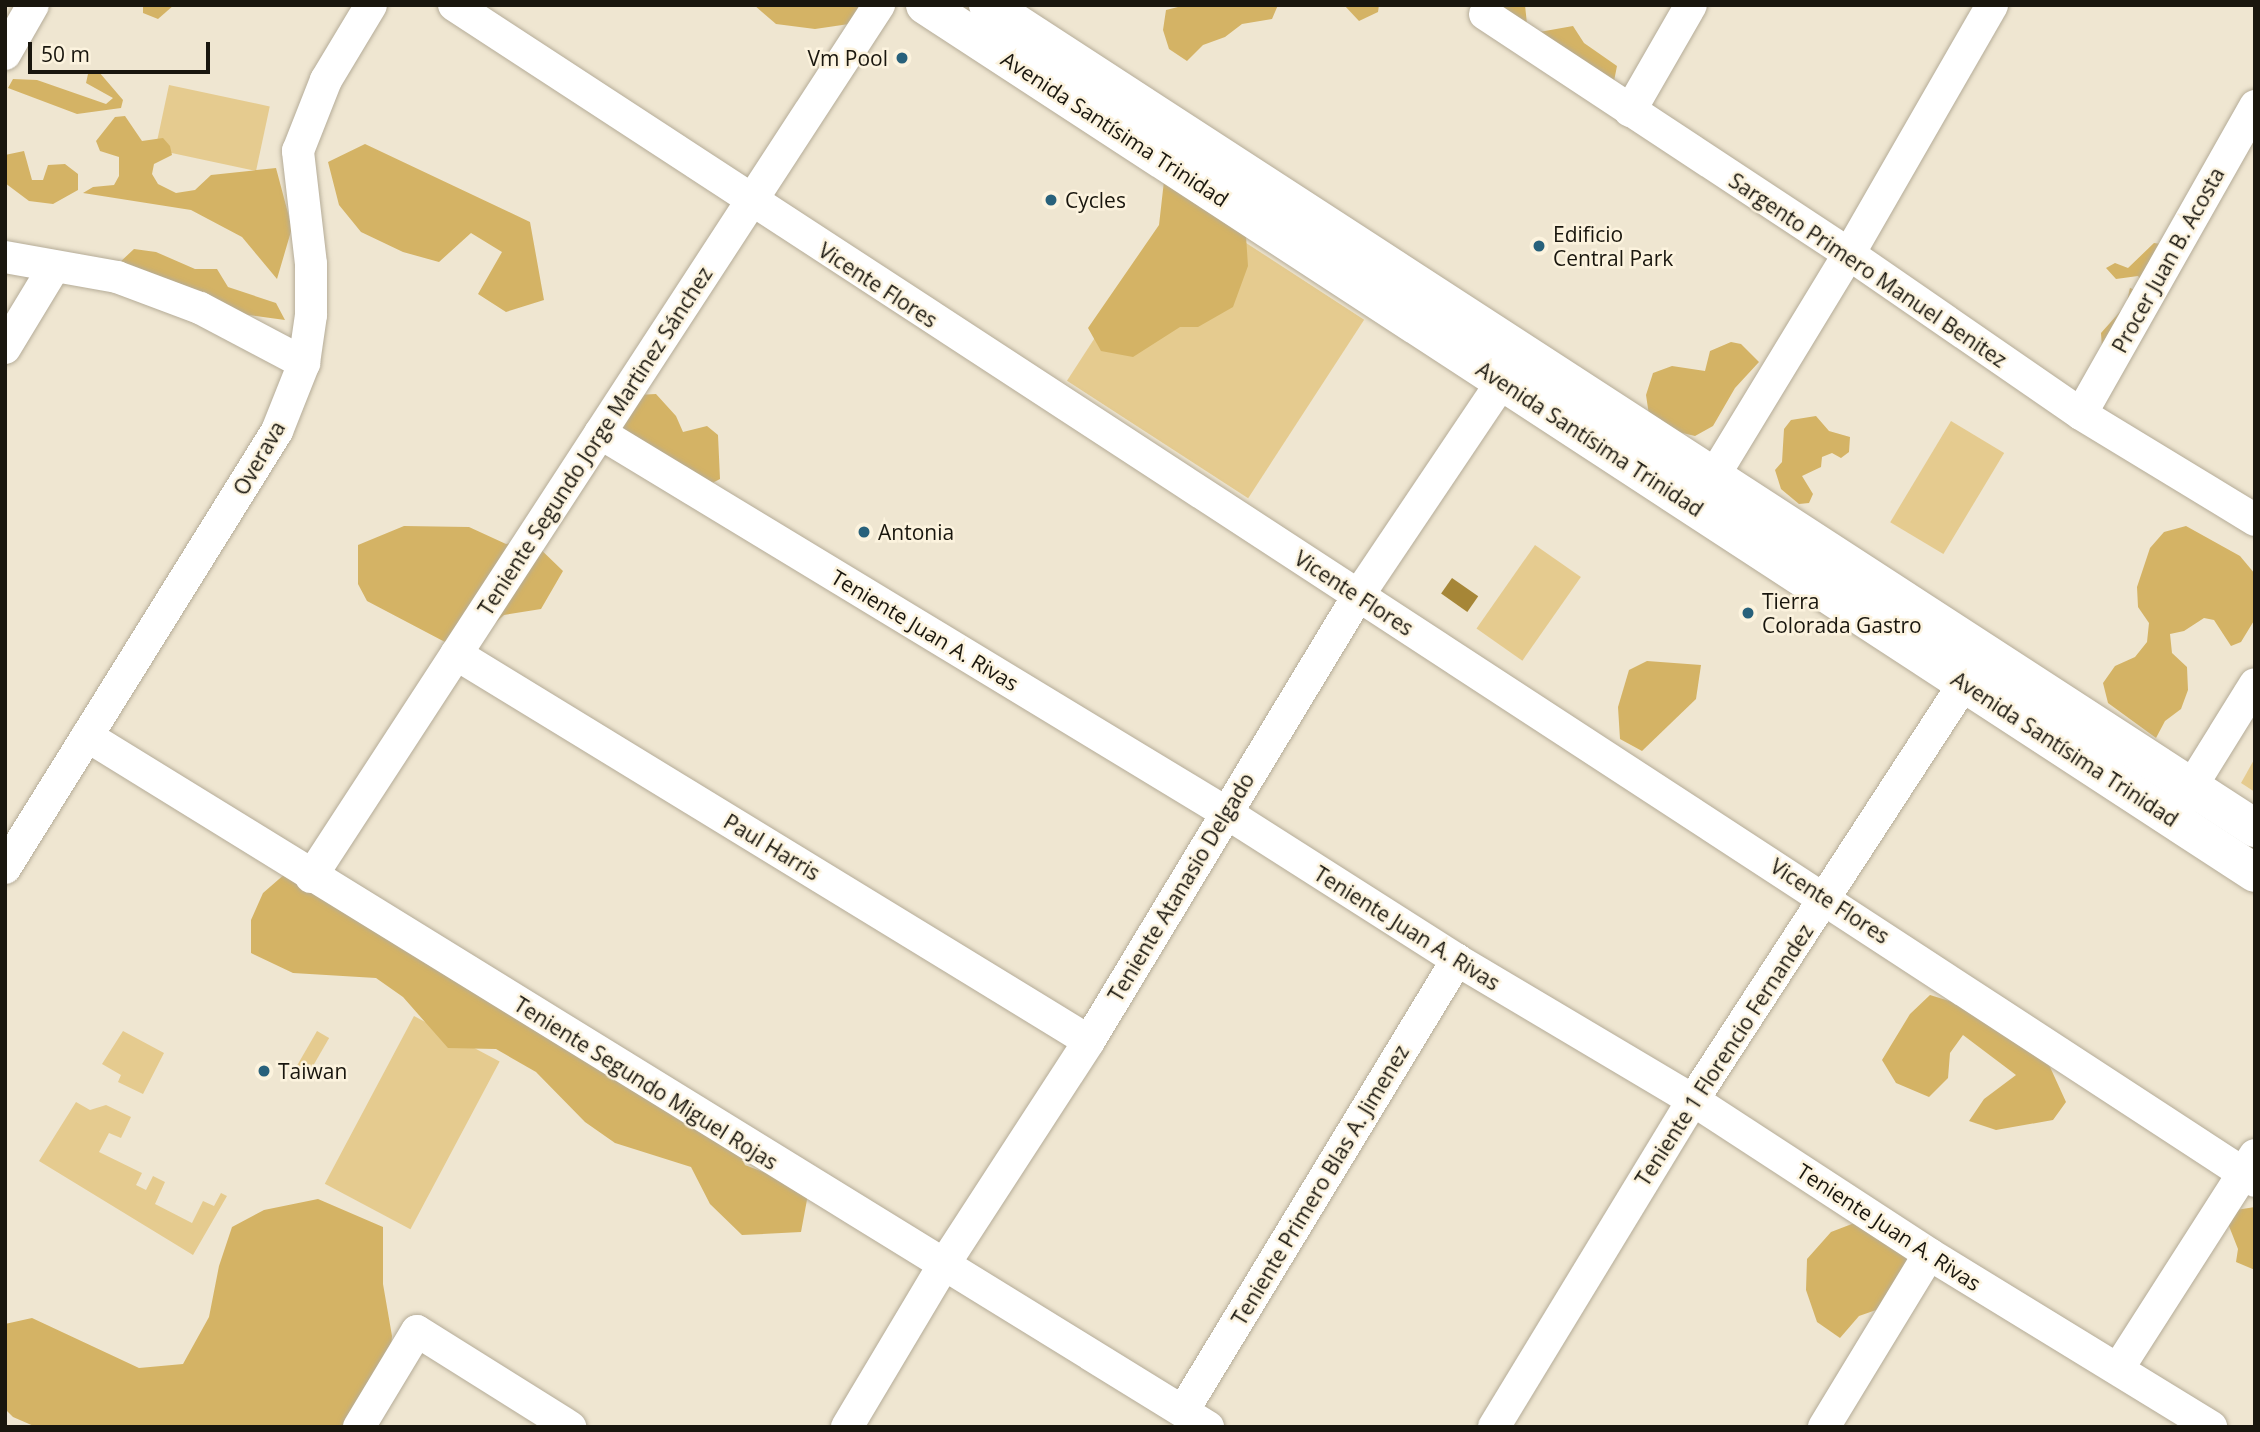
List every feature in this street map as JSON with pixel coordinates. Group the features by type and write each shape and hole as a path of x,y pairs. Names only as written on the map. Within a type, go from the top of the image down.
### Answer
{"main road":[{"name":"Avenida Santísima Trinidad","path":"925,5 1512,367 2181,802 2255,873"},
{"name":"Avenida Santísima Trinidad","path":"988,5 1512,367"},
{"name":"Avenida Santísima Trinidad","path":"2181,802 2255,828"}],"street":[{"path":"5,54 33,5"},
{"name":"Overava","path":"6,867 277,431 304,363 311,315 311,264 298,151 326,80 370,5"},
{"name":"Vicente Flores","path":"454,5 750,202 1825,898 2251,1170"},
{"name":"Teniente Segundo Jorge Martinez Sánchez","path":"311,877 878,5"},
{"path":"1630,111 1691,5"},
{"path":"1704,492 1849,254 1992,5"},
{"name":"Sargento Primero Manuel Benitez","path":"1485,14 1849,254 2081,414 2255,520"},
{"name":"Procer Juan B. Acosta","path":"2081,414 2255,106"},
{"path":"5,257 117,277 200,308 304,363"},
{"path":"5,348 54,267"},
{"name":"Teniente Atanasio Delgado","path":"847,1427 943,1266 1088,1041 1358,596 1512,367"},
{"name":"Teniente Juan A. Rivas","path":"600,433 1225,812 1457,960 1693,1100 1929,1254 2211,1427"},
{"name":"Paul Harris","path":"456,654 1088,1041"},
{"name":"Teniente 1 Florencio Fernandez","path":"1494,1427 1693,1100 1974,668"},
{"path":"2181,802 2255,684"},
{"name":"Teniente Segundo Miguel Rojas","path":"87,736 311,877 1196,1419"},
{"name":"Teniente Primero Blas A. Jimenez","path":"1196,1419 1457,960"},
{"path":"2118,1369 2251,1170"},
{"path":"1824,1427 1929,1254"},
{"path":"359,1427 417,1331 570,1427"}],"shaded area":[{"path":"143,5 174,5 158,19 143,13"},
{"path":"754,5 874,5 849,24 815,29 776,24"},
{"path":"1186,5 1278,5 1272,19 1242,24 1225,37 1203,45 1187,61 1169,49 1163,30 1166,10"},
{"path":"1344,5 1379,5 1378,12 1359,21"},
{"path":"1486,5 1525,5 1528,34 1573,26 1584,43 1617,66 1613,86 1597,88 1555,66 1542,44 1488,27 1479,10"},
{"path":"99,72 123,100 121,108 77,114 8,88 13,79 37,80 106,104 113,98 86,83 88,74"},
{"path":"169,85 270,106 256,171 155,150"},
{"path":"125,116 142,141 163,138 170,146 172,155 154,164 152,174 158,184 176,193 195,190 211,175 276,168 292,228 277,279 242,237 191,210 83,193 93,187 114,185 119,176 119,157 100,151 96,141 115,117"},
{"path":"365,144 530,222 544,300 506,312 478,294 502,252 471,233 439,262 403,252 361,232 339,205 328,162"},
{"path":"24,151 32,180 43,180 48,165 65,164 78,174 78,190 53,204 29,201 5,183 5,155"},
{"path":"1164,181 1245,221 1248,266 1233,307 1198,327 1180,327 1133,357 1101,351 1088,328 1159,225"},
{"path":"1183,202 1364,320 1248,498 1067,381"},
{"path":"2154,243 2168,245 2102,348 2101,333 2126,305 2130,288 2138,291 2141,280 2138,276 2116,279 2106,268 2115,263 2128,268"},
{"path":"134,249 156,252 195,269 217,269 228,287 276,303 285,320 234,313 118,264"},
{"path":"1731,342 1741,344 1759,362 1735,388 1713,426 1695,436 1674,431 1649,415 1646,395 1653,373 1672,366 1705,371 1710,351"},
{"path":"656,394 676,416 683,432 707,426 718,435 720,479 695,492 608,433 636,395"},
{"path":"1816,416 1829,431 1850,437 1849,452 1841,458 1832,453 1822,457 1821,467 1802,476 1813,494 1809,503 1799,504 1781,489 1775,470 1782,462 1784,429 1791,420"},
{"path":"1951,421 2004,453 1943,554 1890,522"},
{"path":"404,526 469,527 506,544 531,540 563,571 541,609 504,615 464,652 367,601 358,584 358,545"},
{"path":"2186,526 2240,556 2255,574 2255,619 2241,642 2231,646 2214,620 2204,618 2184,631 2170,634 2172,653 2187,667 2188,690 2181,709 2165,721 2156,738 2108,703 2103,683 2115,666 2135,657 2147,642 2149,623 2138,607 2137,587 2150,548 2164,532"},
{"path":"1535,545 1581,577 1522,661 1476,629"},
{"path":"1452,578 1478,596 1467,612 1441,594"},
{"path":"1647,661 1701,665 1696,699 1642,751 1620,739 1618,707 1629,670"},
{"path":"2255,758 2255,792 2241,783"},
{"path":"336,871 394,918 729,1125 745,1165 809,1189 801,1232 742,1235 710,1204 691,1167 615,1143 585,1122 536,1072 496,1049 448,1048 403,997 376,978 293,973 251,953 251,920 263,893 286,873"},
{"path":"1930,995 1959,1004 2030,1041 2050,1067 2066,1102 2053,1120 1996,1130 1969,1121 1984,1099 2016,1075 1963,1035 1950,1053 1948,1078 1929,1097 1896,1083 1882,1060 1910,1014"},
{"path":"414,1016 500,1062 410,1229 325,1184"},
{"path":"123,1031 164,1053 143,1094 118,1082 121,1075 102,1064"},
{"path":"317,1031 329,1038 307,1077 294,1070"},
{"path":"76,1102 90,1110 106,1105 131,1117 121,1138 109,1133 99,1152 142,1173 136,1185 146,1190 153,1176 165,1182 155,1204 192,1223 203,1201 214,1206 221,1193 227,1196 193,1255 39,1161"},
{"path":"318,1199 383,1227 383,1284 392,1336 387,1409 377,1427 36,1427 13,1417 5,1409 5,1324 32,1318 139,1368 183,1364 209,1317 219,1266 232,1227 264,1210"},
{"path":"2255,1207 2255,1270 2236,1262 2238,1249 2227,1221 2236,1210"},
{"path":"1857,1222 1918,1253 1879,1309 1859,1316 1840,1338 1817,1322 1806,1290 1807,1259 1831,1232"}],"place":[{"name":"Vm Pool","path":"902,58"},
{"name":"Cycles","path":"1051,200"},
{"name":"Edificio Central Park","path":"1539,246"},
{"name":"Antonia","path":"864,532"},
{"name":"Tierra Colorada Gastro","path":"1748,613"},
{"name":"Taiwan","path":"264,1071"}]}
